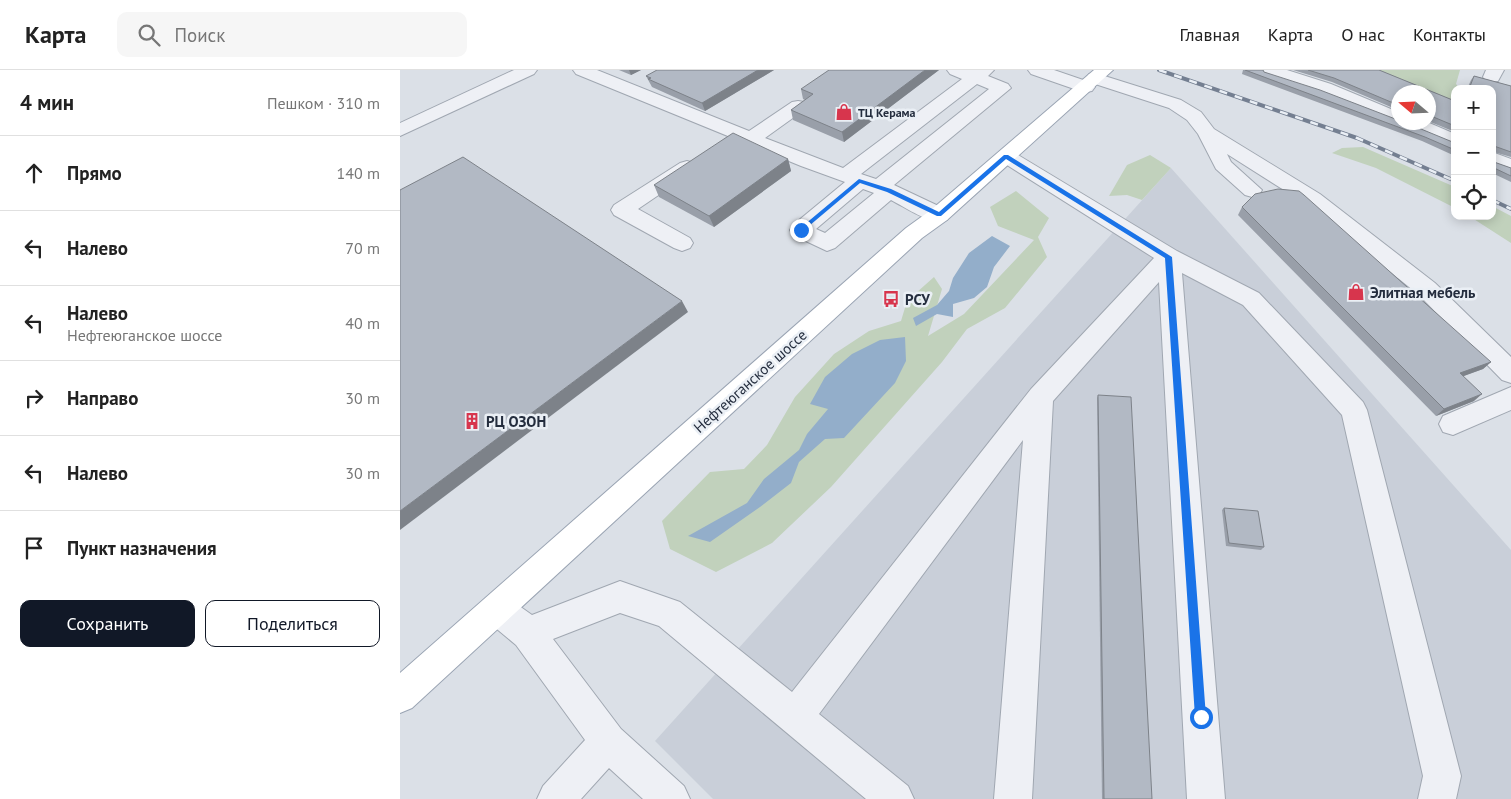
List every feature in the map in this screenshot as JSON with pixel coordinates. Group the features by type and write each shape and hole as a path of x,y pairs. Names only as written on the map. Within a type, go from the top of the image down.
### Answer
{"main road":[{"name":"Нефтеюганское шоссе","path":"400,696 914,233 939,214 1095,78"}],"lane":[{"path":"400,130 528,70"},
{"path":"582,70 635,83 729,143 852,178 884,189 939,214"},
{"path":"956,70 980,74 1002,88 884,189 827,243 801,230 852,178 980,74"},
{"path":"1037,70 1095,78 1175,104 1194,116 1207,133 1222,165 1252,190"},
{"path":"1269,70 1300,74 1325,88 1391,115"},
{"path":"1325,88 1336,74"},
{"path":"682,242 622,210 729,143 798,106"},
{"path":"1427,130 1451,140"},
{"path":"1207,133 1312,199 1420,283 1511,374"},
{"path":"1006,156 1168,257 1250,299 1354,410 1442,776 1437,799"},
{"path":"1496,160 1511,166"},
{"path":"796,716 1040,397 1168,257"},
{"path":"1168,257 1206,799"},
{"path":"1013,799 1040,397"},
{"path":"1453,424 1511,398"},
{"path":"528,633 620,597 668,613 895,799"},
{"path":"497,609 528,633 608,742 671,799"},
{"path":"556,799 608,742"}],"shaded area":[{"path":"1171,168 1511,550 1511,799 713,799 655,741"}],"green space":[{"path":"1377,70 1460,70 1457,85 1451,85 1451,100 1436,94 1436,85 1414,85"},
{"path":"1363,147 1451,185 1451,206 1376,168 1332,153 1342,148"},
{"path":"1150,155 1171,168 1142,200 1127,195 1109,196 1127,165"},
{"path":"1016,191 1049,218 1038,237 1047,257 1005,308 967,329 942,362 831,487 772,543 716,572 670,549 662,521 710,472 744,469 767,445 795,397 834,354 869,331 901,321 907,301 934,277 942,289 928,336 964,314 1034,240 998,226 990,207"},
{"path":"1496,208 1511,216 1511,243 1475,220 1496,220"}],"water":[{"path":"992,236 1010,246 994,267 987,287 974,298 953,304 953,317 937,314 916,326 913,318 937,305 949,291 953,278 969,253"},
{"path":"905,337 906,361 895,383 844,438 825,439 799,462 791,483 710,542 688,536 747,503 764,479 799,450 807,434 828,409 810,404 825,377 852,354 880,340"}],"building":[{"path":"657,70 758,70 702,103 648,79 651,78 646,76"},
{"name":"ТЦ Керама","path":"829,70 925,70 842,132 791,110 813,94 801,89"},
{"path":"1245,70 1263,70 1264,72 1320,90 1391,117 1391,124"},
{"path":"1308,70 1379,70 1416,85 1391,85 1391,102 1334,78"},
{"path":"1474,76 1511,86 1511,152 1496,147 1496,85 1471,85"},
{"path":"1436,93 1451,99 1451,124 1436,118"},
{"path":"1406,130 1423,130 1451,141 1451,148"},
{"path":"733,133 788,159 709,216 654,185"},
{"name":"РЦ ОЗОН","path":"463,157 682,301 400,511 400,190"},
{"path":"1496,163 1511,168 1511,176 1496,169"},
{"name":"Элитная мебель","path":"1278,189 1299,191 1304,195 1491,362 1460,373 1482,394 1444,409 1242,207 1255,194"},
{"path":"1098,395 1131,397 1152,799 1104,799"},
{"path":"1224,508 1258,511 1264,547 1229,543"}],"railway":[{"path":"1159,70 1357,138 1451,179"},
{"path":"1496,202 1511,209"}],"place":[{"name":"ТЦ Керама","path":"844,112"},
{"name":"Элитная мебель","path":"1356,292"},
{"name":"РСУ","path":"891,299"},
{"name":"РЦ ОЗОН","path":"472,421"}],"route":[{"path":"801,230 859,181 889,191 939,214 1006,156 1168,257 1201,717"}]}
